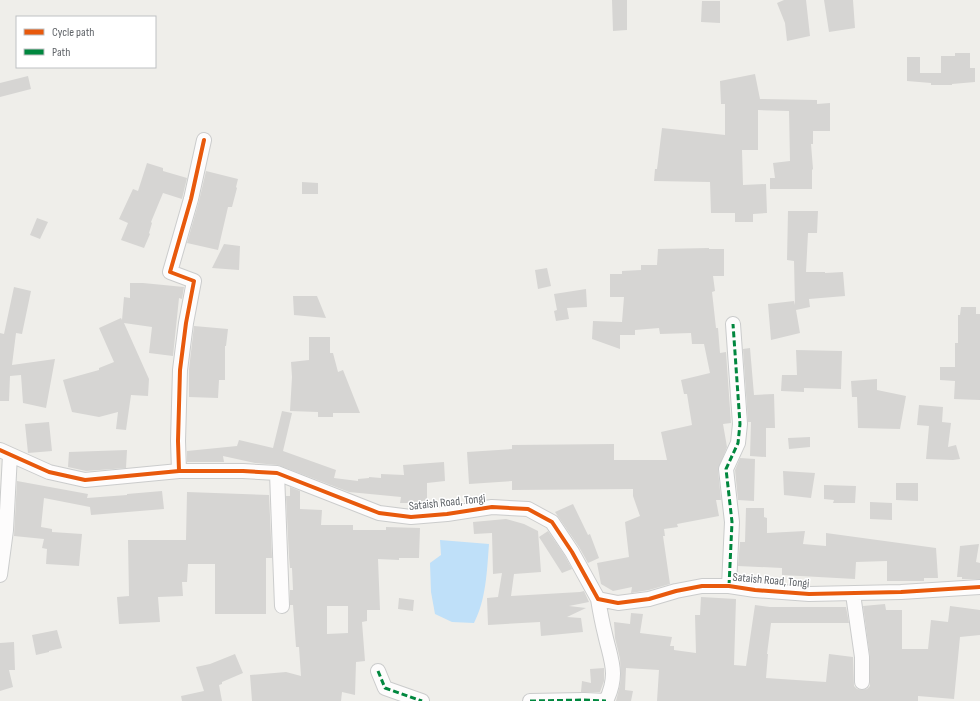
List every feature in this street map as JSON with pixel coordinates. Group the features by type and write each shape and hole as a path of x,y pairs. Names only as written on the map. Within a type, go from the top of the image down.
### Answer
{"street":[{"path":"179,471 178,441 180,370 186,323 194,281 170,272 191,199 204,140"},
{"path":"729,586 732,522 726,469 738,443 740,424 733,324"},
{"path":"0,575 6,530 5,452"},
{"name":"Sataish Road, Tongi","path":"5,452 49,472 86,480 179,471 243,471 277,473 379,513 411,517 447,514 492,507 528,509 552,522 572,552 598,599 618,603 649,599 676,591 702,586 729,586 755,590 809,594 853,594 980,587"},
{"path":"277,473 282,606"},
{"path":"853,594 862,657 862,682"},
{"path":"530,701 606,701 611,690 614,666 604,632 598,599"},
{"path":"378,671 385,688 422,701"}],"water":[{"path":"440,540 489,544 487,575 481,605 474,623 452,622 435,614 431,592 430,563 441,555"}],"building":[{"path":"612,0 627,0 627,30 613,31"},
{"path":"784,0 806,0 810,36 787,41 785,23 777,3"},
{"path":"824,0 853,0 855,28 829,32"},
{"path":"702,1 720,1 720,23 701,22"},
{"path":"955,53 970,53 970,68 975,68 975,82 952,85 931,85 931,83 907,81 907,57 920,57 920,73 941,73 941,56 955,56"},
{"path":"755,74 760,99 817,100 817,104 830,103 830,131 813,131 813,144 811,144 813,169 812,189 770,189 770,178 775,178 773,163 790,161 789,111 758,110 758,150 742,150 743,185 766,184 767,213 753,214 753,222 735,222 735,213 711,213 710,182 654,181 655,169 657,169 662,128 725,135 725,104 721,104 720,81"},
{"path":"28,76 31,89 0,97 0,83"},
{"path":"147,163 163,168 163,171 187,178 182,199 163,193 151,222 150,234 144,248 121,240 128,223 119,219 133,189 138,191"},
{"path":"206,171 238,179 232,207 228,207 218,250 187,243"},
{"path":"302,182 318,183 318,194 302,194"},
{"path":"788,211 818,211 817,233 808,233 806,272 843,272 845,296 809,299 810,307 796,310 800,333 771,340 768,304 794,301 795,305 794,261 787,260"},
{"path":"37,218 48,222 40,239 30,235"},
{"path":"224,244 240,246 239,270 212,268"},
{"path":"658,249 724,249 724,276 713,276 715,291 712,292 716,328 718,328 720,353 726,352 731,423 723,424 727,447 718,470 721,500 716,500 719,516 677,524 678,527 664,529 665,536 663,536 670,584 631,593 632,587 613,591 601,584 597,563 629,557 625,522 640,516 633,496 633,489 512,490 512,481 469,484 467,452 512,449 512,445 614,444 614,460 667,460 661,432 692,425 687,394 684,394 681,380 710,373 704,344 692,344 691,333 660,334 659,328 635,330 635,335 620,335 620,349 592,339 593,321 622,322 624,297 610,297 610,274 622,274 622,271 641,270 641,265 657,265"},
{"path":"547,268 551,286 538,289 535,270"},
{"path":"130,283 184,287 182,299 179,298 173,356 149,353 152,327 124,323 149,379 148,396 131,395 126,430 116,429 118,412 99,417 72,412 63,380 99,370 99,368 114,362 99,328 121,318 122,320 124,297 130,298"},
{"path":"14,287 31,291 22,334 16,333 12,365 55,359 46,408 23,403 21,375 10,376 9,401 0,401 0,333 4,334"},
{"path":"586,289 587,307 567,308 569,319 556,321 554,311 557,310 554,294"},
{"path":"293,296 317,296 326,318 294,315"},
{"path":"961,307 976,307 976,314 980,314 980,400 954,399 955,381 940,380 940,367 955,367 955,343 958,343 958,315 960,315"},
{"path":"194,326 228,329 225,346 225,380 219,380 218,398 189,397 189,369"},
{"path":"309,337 330,337 330,353 333,353 338,372 343,370 360,413 333,413 333,417 318,417 318,412 290,411 292,377 291,362 309,360"},
{"path":"750,348 754,395 774,394 775,428 766,428 766,457 750,456 751,422 748,422 743,349"},
{"path":"796,350 842,351 841,389 804,388 804,392 781,391 782,375 797,375"},
{"path":"877,379 877,390 906,396 900,429 858,428 857,397 852,397 851,381"},
{"path":"919,405 943,407 942,422 951,423 948,447 956,445 960,459 926,459 929,426 917,425"},
{"path":"282,411 292,413 283,451 336,470 334,478 358,481 358,479 369,477 381,478 381,474 404,475 403,465 444,462 445,481 427,483 427,503 400,503 401,497 349,492 278,465 255,463 223,456 224,462 187,462 187,451 237,446 239,440 273,448"},
{"path":"49,422 52,451 28,453 25,424"},
{"path":"810,437 810,447 789,449 788,438"},
{"path":"127,450 126,468 86,471 68,467 69,452"},
{"path":"740,458 755,459 754,501 738,500 735,470"},
{"path":"783,471 815,473 811,498 784,495"},
{"path":"17,481 88,494 87,498 162,491 164,509 91,515 90,507 44,498 41,527 52,529 52,532 82,534 79,566 46,564 47,549 42,548 44,539 14,536"},
{"path":"896,483 918,483 918,501 896,500"},
{"path":"824,485 856,486 855,503 833,503 834,500 824,499"},
{"path":"290,487 300,491 300,509 322,510 321,525 353,525 353,530 386,530 386,527 420,528 419,558 399,558 399,560 378,559 380,610 367,610 367,621 362,622 365,661 356,662 355,695 342,692 341,701 252,701 250,675 286,672 301,676 299,647 296,647 293,605 290,605 290,590 293,590 292,568 290,568 289,557 286,496 290,496","holes":["327,606 348,606 348,633 327,634"]},
{"path":"187,492 269,495 272,558 266,558 266,614 215,614 215,564 188,564 187,582 182,582 183,596 158,597 160,622 119,624 117,597 129,596 128,540 186,540"},
{"path":"870,502 892,503 892,520 870,519"},
{"path":"573,504 588,535 590,534 599,558 588,563 555,512"},
{"path":"746,508 764,508 764,517 767,518 767,533 805,531 803,544 826,546 826,533 936,548 938,578 924,578 924,581 887,581 887,561 856,562 855,579 782,575 782,568 738,566 740,542 745,542"},
{"path":"506,519 524,524 538,531 541,572 514,574 511,596 584,591 589,602 569,606 586,608 567,617 581,618 583,632 541,636 540,622 488,625 487,598 498,597 502,573 493,574 492,533 474,534 473,522"},
{"path":"548,531 572,569 562,573 539,537"},
{"path":"979,544 976,562 980,563 980,579 962,579 962,577 957,577 960,546"},
{"path":"701,597 736,599 734,665 746,666 755,605 770,607 846,607 849,623 771,623 766,678 826,682 829,654 853,657 854,686 857,689 867,689 870,686 870,657 863,606 885,604 886,610 902,610 902,649 928,649 931,620 948,622 950,606 980,610 980,635 960,637 954,699 918,696 918,701 657,701 659,670 626,668 625,690 633,691 631,701 616,701 621,675 614,622 630,624 631,613 643,614 640,633 672,637 670,646 674,646 674,650 696,653 695,615 700,615"},
{"path":"399,598 414,600 413,611 398,609"},
{"path":"57,630 62,648 36,655 32,635"},
{"path":"14,642 15,670 9,670 13,687 0,691 0,643"},
{"path":"235,654 243,673 222,682 222,684 219,685 222,701 182,701 181,696 204,691 196,667 210,664"},
{"path":"604,668 604,681 600,692 581,692 582,681 591,683 590,669"}],"marked path":[{"path":"729,586 732,522 726,469 738,443 740,424 733,324"},
{"path":"378,671 385,688 422,701"},
{"path":"530,701 606,701"}],"cycle path":[{"path":"179,471 178,441 180,370 186,323 194,281 170,272 191,199 204,140"},
{"path":"0,450 49,472 85,480 179,471 243,471 277,473 379,513 411,517 447,514 492,507 528,509 552,522 572,552 598,599 618,603 649,599 676,591 702,586 729,586 755,590 809,594 901,592 980,587"}]}
